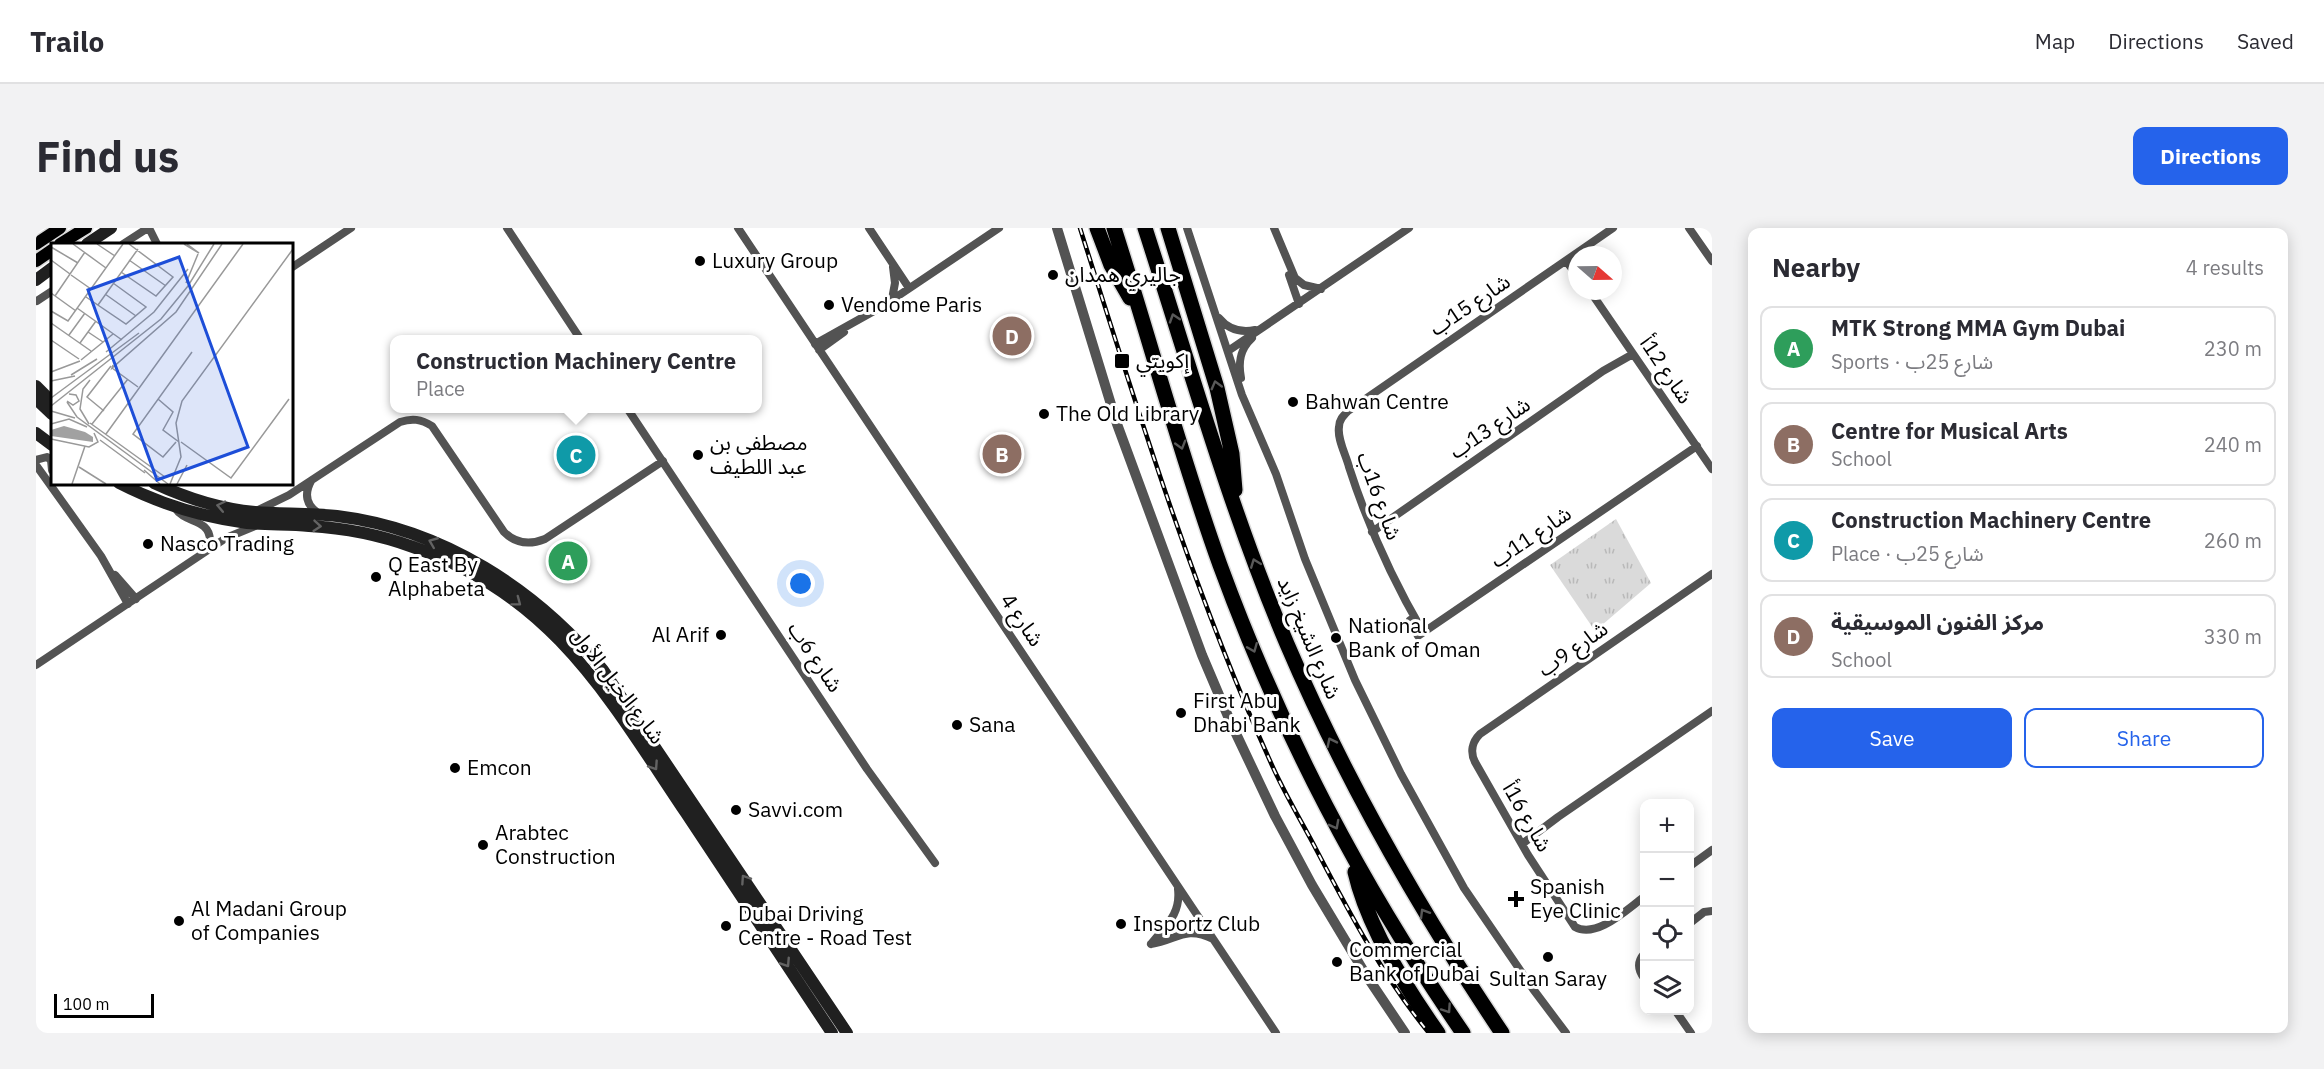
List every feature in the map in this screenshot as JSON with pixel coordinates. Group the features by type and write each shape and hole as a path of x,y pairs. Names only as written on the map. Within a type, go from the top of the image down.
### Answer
{"highway":[{"path":"1097,228 1118,278 1141,314"},
{"path":"1114,228 1202,513 1239,615 1304,763 1353,860 1464,1033"},
{"name":"شارع الشيخ زايد","path":"1145,228 1234,505 1286,643 1344,767 1409,888 1502,1033"},
{"path":"1168,228 1224,418 1234,466 1234,505"},
{"path":"1353,860 1365,905 1398,969 1438,1033"},
{"path":"1487,1011 1515,1033"}],"main road":[{"path":"36,244 60,228"},
{"path":"62,243 86,228"},
{"path":"88,243 111,228"},
{"path":"36,261 51,251"},
{"path":"36,280 51,269"},
{"path":"36,386 51,401"},
{"path":"36,399 51,413"},
{"path":"36,433 51,444"},
{"name":"شارع الخيل الأول","path":"121,484 176,508 206,516 267,524 346,530 415,547 448,561 494,586 546,626 582,663 606,695 832,1033"},
{"name":"شارع الخيل الأول","path":"157,484 200,501 254,512 321,515 411,533 454,550 510,583 566,629 603,670 847,1033"}],"street":[{"path":"125,243 148,228 156,243"},
{"path":"292,267 351,228"},
{"path":"507,228 578,335"},
{"name":"شارع 4","path":"738,228 1276,1033"},
{"path":"869,228 909,288"},
{"path":"817,347 999,228"},
{"path":"1186,228 1246,404 1276,474 1305,559 1339,643 1398,768 1468,894 1566,1033"},
{"path":"1274,228 1295,278 1304,285 1321,289"},
{"path":"1228,351 1409,228"},
{"name":"شارع 15ب","path":"1587,246 1613,228"},
{"path":"1689,228 1711,258"},
{"path":"1059,231 1117,424 1202,655 1230,720 1275,816 1312,885 1366,975 1405,1033"},
{"path":"1281,246 1299,304"},
{"name":"شارع 15ب","path":"1348,411 1568,260"},
{"path":"891,261 895,277 892,299"},
{"path":"37,301 51,292"},
{"name":"شارع 12أ","path":"1596,300 1712,469"},
{"path":"1214,312 1234,330 1244,332 1261,329"},
{"path":"1246,404 1239,368 1240,359 1245,345 1261,329"},
{"name":"شارع 13ب","path":"1371,528 1397,513 1632,351"},
{"name":"شارع 16ب","path":"1348,411 1340,421 1339,432 1371,528 1420,634"},
{"name":"شارع 6ب","path":"630,413 867,769 935,863"},
{"path":"254,512 280,500 400,422 416,419 427,423 435,430 504,532 515,540 529,543 550,536 663,461"},
{"name":"شارع 11ب","path":"1420,634 1695,444"},
{"path":"51,460 47,457 36,462 51,483"},
{"path":"315,477 308,485 307,501 313,510 321,515"},
{"path":"52,484 132,602"},
{"path":"56,484 66,504"},
{"path":"176,508 181,515 203,524 208,530 210,537 208,544 197,558"},
{"path":"36,665 232,534 267,524"},
{"name":"شارع 9ب","path":"1475,762 1472,749 1480,734 1712,574"},
{"path":"1521,842 1712,711"},
{"name":"شارع 16أ","path":"1475,762 1571,923 1585,930 1599,928 1640,900"},
{"path":"1694,863 1712,850"},
{"path":"1178,886 1179,902 1176,914 1151,944 1191,932 1215,940"},
{"path":"1694,919 1704,912 1712,911"},
{"path":"1678,1015 1691,1033"}],"green space":[{"path":"1616,519 1651,583 1595,631 1550,565"}],"railway":[{"path":"1080,228 1191,566 1271,763 1355,922 1382,968 1429,1033"}],"place":[{"name":"Luxury Group","path":"700,261"},
{"name":"جاليري همدان","path":"1053,275"},
{"name":"Vendome Paris","path":"829,305"},
{"name":"مركز الفنون الموسيقية","path":"1012,336"},
{"name":"إكويتي","path":"1122,361"},
{"name":"Bahwan Centre","path":"1293,402"},
{"name":"The Old Library","path":"1044,414"},
{"name":"Centre for Musical Arts","path":"1002,454"},
{"name":"Construction Machinery Centre","path":"576,455"},
{"name":"مصطفي بن عبد اللطيف","path":"698,455"},
{"name":"Nasco Trading","path":"148,544"},
{"name":"MTK Strong MMA Gym Dubai","path":"568,561"},
{"name":"Q East By Alphabeta","path":"376,577"},
{"name":"Al Arif","path":"721,635"},
{"name":"National Bank of Oman","path":"1336,638"},
{"name":"First Abu Dhabi Bank","path":"1181,713"},
{"name":"Sana","path":"957,725"},
{"name":"Emcon","path":"455,768"},
{"name":"Savvi.com","path":"736,810"},
{"name":"Arabtec Construction","path":"483,845"},
{"name":"Spanish Eye Clinic","path":"1516,899"},
{"name":"Al Madani Group of Companies","path":"179,921"},
{"name":"Insportz Club","path":"1121,924"},
{"name":"Dubai Driving Centre - Road Test","path":"726,926"},
{"name":"Sultan Saray","path":"1548,957"},
{"name":"Commercial Bank of Dubai","path":"1337,962"}]}
